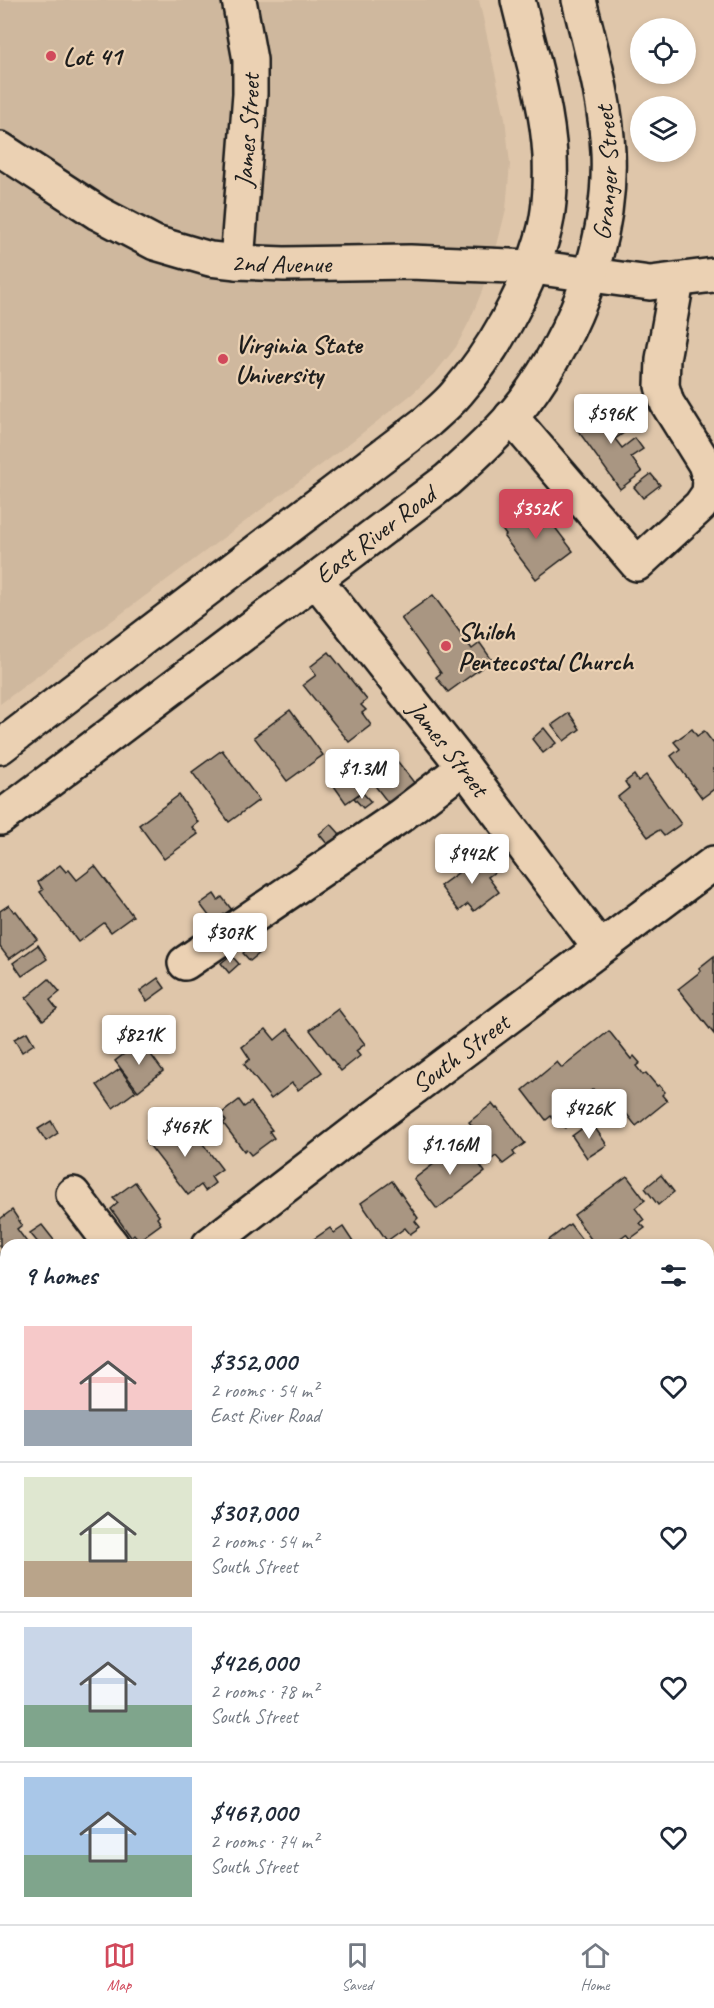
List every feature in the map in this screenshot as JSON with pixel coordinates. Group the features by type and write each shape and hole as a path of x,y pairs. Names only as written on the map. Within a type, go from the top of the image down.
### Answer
{"street":[{"name":"James Street","path":"237,262 250,94 250,60 239,0"},
{"name":"Granger Street","path":"518,0 544,106 550,157 548,209 542,240 533,267"},
{"name":"Granger Street","path":"579,0 603,100 608,153 606,196 600,238 590,274"},
{"name":"2nd Avenue","path":"0,149 98,213 155,243 184,253 237,262 284,264 410,262 533,267 590,274"},
{"path":"0,747 428,422 458,393 491,349 533,267"},
{"path":"590,274 650,283 714,275"},
{"name":"East River Road","path":"0,818 447,480 489,442 524,401 555,354 590,274"},
{"path":"511,417 637,564 700,506 709,493 710,480 705,464 667,403 662,386 663,359 677,281"},
{"name":"James Street","path":"315,580 464,767 600,948"},
{"path":"185,963 400,816 464,767"},
{"name":"South Street","path":"217,1239 363,1126 714,863"},
{"path":"73,1194 107,1239"}],"shaded area":[{"name":"Virginia State University","path":"0,0 479,0 505,118 510,164 506,209 482,291 456,347 436,372 412,394 333,456 0,704"}],"building":[{"path":"609,404 628,430 615,439 622,448 635,438 643,449 631,457 642,472 620,489 576,428"},
{"path":"651,474 660,485 643,498 634,487"},
{"path":"533,502 573,551 536,579 504,537 506,535 500,527"},
{"name":"Shiloh Pentecostal Church","path":"433,595 472,649 480,643 492,660 448,692 436,677 441,673 401,618"},
{"path":"329,652 367,700 361,705 366,710 362,713 371,725 349,742 303,685 316,675 310,667"},
{"path":"290,710 323,755 287,781 254,737"},
{"path":"569,713 580,729 564,741 552,725"},
{"path":"544,728 556,743 543,753 532,739"},
{"path":"692,729 697,736 704,731 714,744 714,789 702,798 671,756 680,749 674,742"},
{"path":"222,750 259,800 229,822 192,772"},
{"path":"398,762 419,789 393,809 372,782"},
{"path":"352,772 366,789 346,803 334,786"},
{"path":"634,775 638,781 646,775 681,824 664,836 659,830 648,837 618,797 629,788 625,782"},
{"path":"362,792 371,802 363,808 354,798"},
{"path":"179,795 198,822 192,827 198,834 164,859 139,825"},
{"path":"331,824 340,834 328,845 319,834"},
{"path":"484,854 496,871 488,877 499,892 474,911 468,904 459,911 440,886"},
{"path":"60,865 66,872 69,870 77,880 95,866 133,916 111,932 104,923 78,942 40,892 43,890 38,882"},
{"path":"214,894 218,900 222,897 235,914 218,928 200,904"},
{"path":"9,905 37,939 9,959 0,947 0,911"},
{"path":"253,944 260,953 250,961 243,953"},
{"path":"38,945 47,959 22,976 13,963"},
{"path":"231,955 239,964 229,973 221,963"},
{"path":"714,956 714,1034 678,989 701,971 699,968"},
{"path":"158,978 165,988 147,1001 140,991"},
{"path":"49,979 60,992 50,1000 57,1009 43,1020 26,998"},
{"path":"338,1009 365,1044 356,1051 360,1056 341,1071 310,1030"},
{"path":"145,1018 150,1026 132,1039 126,1031"},
{"path":"154,1029 160,1037 151,1043 145,1036"},
{"path":"266,1029 275,1040 288,1029 322,1072 298,1090 292,1083 271,1099 244,1064 250,1059 242,1047"},
{"path":"609,1031 631,1059 634,1056 640,1063 636,1066 643,1075 646,1073 665,1092 662,1095 667,1101 636,1126 615,1099 606,1106 593,1089 579,1101 582,1105 572,1114 576,1119 565,1128 560,1121 557,1124 551,1116 546,1120 523,1090 557,1062 562,1068"},
{"path":"27,1032 34,1044 22,1052 14,1039"},
{"path":"141,1041 163,1071 138,1091 115,1061"},
{"path":"120,1069 136,1091 113,1108 97,1085"},
{"path":"239,1100 244,1107 251,1102 272,1130 269,1131 274,1138 251,1155 246,1149 244,1151 223,1123 226,1121 221,1114"},
{"path":"492,1104 496,1109 498,1108 525,1143 503,1164 496,1156 492,1159 470,1131 474,1128 469,1122"},
{"path":"176,1119 195,1144 200,1140 222,1169 211,1177 215,1183 205,1191 201,1185 188,1195 146,1141"},
{"path":"51,1121 58,1133 46,1141 38,1129"},
{"path":"591,1122 607,1145 587,1158 572,1136"},
{"path":"463,1142 485,1172 437,1209 414,1179"},
{"path":"661,1175 674,1192 658,1205 645,1188"},
{"path":"627,1176 645,1200 635,1208 644,1220 640,1223 645,1228 630,1239 626,1234 619,1239 591,1239 574,1215"},
{"path":"392,1181 418,1218 415,1221 420,1227 410,1234 405,1228 390,1239 386,1239 361,1203"},
{"path":"135,1182 159,1216 157,1218 161,1224 140,1239 134,1234 131,1237 111,1209 118,1203 113,1198"},
{"path":"12,1210 22,1225 17,1229 24,1239 0,1239 0,1219"},
{"path":"570,1224 581,1239 550,1239"},
{"path":"42,1225 53,1239 35,1239 30,1233"},
{"path":"343,1227 351,1239 314,1239 330,1228 334,1233"}],"place":[{"name":"Lot 41","path":"51,56"},
{"name":"Virginia State University","path":"223,359"},
{"name":"Shiloh Pentecostal Church","path":"446,646"}]}
